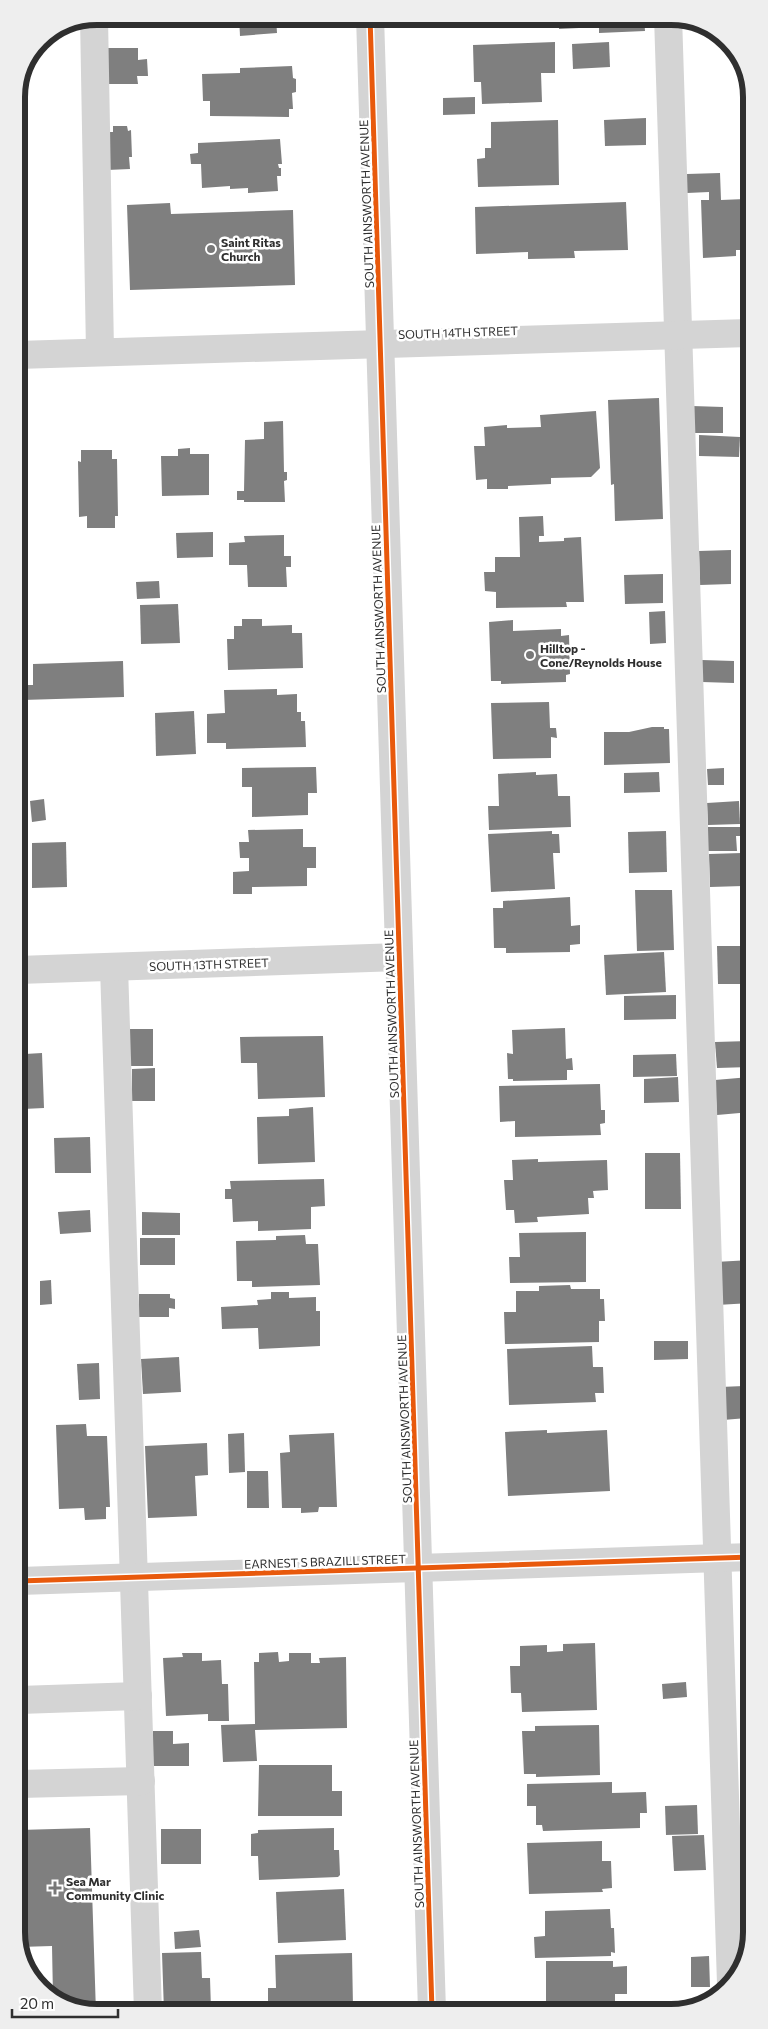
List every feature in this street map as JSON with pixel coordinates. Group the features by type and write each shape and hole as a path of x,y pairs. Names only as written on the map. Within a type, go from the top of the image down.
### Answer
{"street":[{"path":"94,25 100,351"},
{"name":"SOUTH AINSWORTH AVENUE","path":"370,25 432,2004"},
{"path":"668,25 680,335 731,1972"},
{"name":"SOUTH 14TH STREET","path":"25,355 743,333"},
{"name":"SOUTH 13TH STREET","path":"25,970 400,957"},
{"path":"114,967 148,2004"},
{"name":"EARNEST S BRAZILL STREET","path":"25,1581 743,1557"},
{"path":"25,1700 138,1696"},
{"path":"25,1784 140,1781"}],"building":[{"path":"239,25 277,25 277,33 240,36"},
{"path":"473,25 538,25 473,28"},
{"path":"559,25 645,25 645,31 599,33 599,27 559,29"},
{"path":"555,42 555,73 541,73 542,102 482,104 481,82 474,82 473,45"},
{"path":"609,42 610,67 573,69 572,44"},
{"path":"104,48 138,48 138,60 147,59 148,76 137,76 138,84 105,84"},
{"path":"292,66 293,78 296,79 296,92 292,93 293,109 289,109 289,117 210,116 210,101 203,101 202,74 240,73 240,68"},
{"path":"475,97 475,114 443,115 443,98"},
{"path":"646,118 646,145 605,146 604,120"},
{"path":"558,120 559,185 478,187 477,159 485,158 485,148 491,148 491,122"},
{"path":"113,126 127,126 128,131 131,130 132,157 129,157 130,169 107,170 105,132 113,132"},
{"path":"280,139 282,164 278,164 279,168 281,168 281,176 277,176 278,191 248,193 248,188 230,189 230,186 202,188 201,164 191,164 190,154 198,153 198,143"},
{"path":"720,173 721,200 743,199 743,250 736,250 736,256 703,258 701,200 709,200 709,192 687,193 687,174"},
{"path":"626,202 628,250 574,251 575,258 528,259 528,252 476,254 475,207"},
{"name":"Saint Ritas Church","path":"170,203 171,214 293,210 295,285 130,290 127,205"},
{"path":"659,398 663,519 615,521 614,484 611,485 608,400"},
{"path":"692,406 723,407 723,433 692,433"},
{"path":"596,411 600,468 591,477 551,478 551,484 508,486 508,489 487,489 487,479 476,480 474,446 485,446 484,427 507,425 507,428 541,427 540,415"},
{"path":"283,421 284,472 287,472 287,480 284,481 285,502 244,502 244,500 237,500 237,491 244,491 245,440 264,439 264,422"},
{"path":"699,435 740,437 739,457 699,456"},
{"path":"190,448 190,454 209,454 209,495 162,496 161,456 178,456 178,449"},
{"path":"81,450 112,450 112,459 117,459 118,516 115,516 115,528 87,528 87,516 79,517 78,461 81,462"},
{"path":"543,516 544,536 539,536 539,542 564,541 564,538 581,537 584,602 566,602 567,607 496,608 496,592 485,591 484,572 495,572 495,557 520,557 519,517"},
{"path":"213,532 213,557 177,558 176,533"},
{"path":"284,535 284,556 291,556 291,567 286,567 287,587 248,587 247,565 229,565 229,543 245,542 244,536"},
{"path":"731,550 731,584 700,585 699,551"},
{"path":"663,574 663,603 625,604 624,575"},
{"path":"159,581 160,598 137,599 136,582"},
{"path":"178,604 180,643 141,644 140,605"},
{"path":"665,611 666,643 650,644 649,612"},
{"path":"242,619 262,619 262,626 292,625 292,633 302,633 303,668 228,670 227,639 234,639 234,626 242,626"},
{"name":"Hilltop - Cone/Reynolds House","path":"513,620 513,631 561,629 561,636 569,635 570,674 566,675 566,682 501,684 501,681 491,681 489,622"},
{"path":"702,660 734,661 734,683 702,682"},
{"path":"123,661 124,697 25,700 25,685 33,685 33,664"},
{"path":"277,689 277,695 297,694 297,712 301,712 301,721 305,721 306,747 226,749 226,743 207,743 207,714 225,713 224,690"},
{"path":"549,702 550,728 556,728 557,738 551,737 551,758 493,759 491,703"},
{"path":"194,711 196,754 156,756 155,713"},
{"path":"652,727 669,729 670,763 604,765 604,732 629,732"},
{"path":"316,767 317,793 308,793 308,815 252,817 252,787 242,787 242,768"},
{"path":"724,768 724,785 708,785 707,769"},
{"path":"536,772 536,775 557,774 558,796 570,796 571,827 489,830 488,806 499,806 498,774"},
{"path":"659,772 660,792 624,793 624,773"},
{"path":"44,799 46,820 32,822 30,801"},
{"path":"739,801 740,824 708,825 707,803"},
{"path":"708,827 743,827 743,836 736,836 737,851 708,851"},
{"path":"303,829 303,847 316,847 316,868 307,868 307,886 252,887 252,894 233,894 233,872 249,871 249,858 240,858 239,842 249,842 248,830"},
{"path":"552,831 552,834 559,834 560,853 553,853 555,889 491,892 488,834"},
{"path":"666,831 667,872 629,873 628,832"},
{"path":"66,842 67,887 32,888 32,843"},
{"path":"742,853 743,886 710,887 709,854"},
{"path":"635,890 672,890 674,950 637,951"},
{"path":"570,897 571,926 580,925 580,944 570,945 570,952 506,953 506,948 494,948 493,908 503,908 503,901"},
{"path":"717,946 743,946 743,984 718,984"},
{"path":"664,952 666,992 606,995 604,955"},
{"path":"676,995 676,1019 624,1020 624,996"},
{"path":"565,1028 566,1059 572,1058 573,1070 567,1070 567,1080 513,1081 513,1079 508,1079 507,1053 513,1054 512,1030"},
{"path":"129,1029 153,1029 153,1066 129,1066"},
{"path":"323,1036 325,1097 258,1099 257,1063 241,1063 240,1037"},
{"path":"743,1041 743,1067 717,1068 715,1042"},
{"path":"42,1053 44,1108 25,1109 25,1054"},
{"path":"676,1054 677,1076 633,1077 633,1055"},
{"path":"155,1068 155,1101 132,1101 132,1069"},
{"path":"678,1077 679,1102 644,1103 644,1079"},
{"path":"743,1078 743,1113 717,1115 715,1080"},
{"path":"600,1084 601,1110 605,1110 605,1123 600,1124 601,1135 515,1137 515,1121 500,1122 499,1086"},
{"path":"313,1107 315,1162 258,1164 257,1117 289,1116 289,1109"},
{"path":"90,1137 91,1173 55,1173 54,1138"},
{"path":"645,1153 680,1153 681,1209 645,1209"},
{"path":"538,1159 538,1162 607,1160 608,1190 593,1191 594,1198 588,1198 589,1214 537,1217 538,1222 515,1223 514,1210 506,1210 504,1180 513,1180 512,1160"},
{"path":"324,1179 325,1206 311,1207 311,1229 258,1231 258,1221 233,1222 232,1199 225,1199 225,1189 231,1189 230,1181"},
{"path":"90,1210 91,1232 60,1234 58,1212"},
{"path":"142,1212 180,1213 180,1235 142,1235"},
{"path":"586,1232 586,1282 510,1283 509,1257 520,1257 519,1233"},
{"path":"305,1235 306,1244 318,1244 320,1285 252,1287 252,1281 237,1281 236,1241 276,1240 276,1236"},
{"path":"140,1238 175,1238 175,1265 140,1265"},
{"path":"743,1260 743,1303 717,1305 715,1262"},
{"path":"51,1280 52,1304 40,1305 40,1281"},
{"path":"570,1285 571,1289 600,1289 600,1299 604,1299 605,1321 599,1321 599,1342 505,1344 504,1312 516,1312 516,1291 539,1291 539,1286"},
{"path":"271,1292 289,1292 289,1298 316,1297 316,1311 320,1311 320,1346 259,1349 258,1328 222,1329 221,1307 258,1305 257,1300 271,1299"},
{"path":"139,1294 170,1294 170,1298 175,1299 175,1309 169,1308 169,1317 139,1317"},
{"path":"654,1341 688,1341 688,1359 654,1360"},
{"path":"592,1346 593,1367 603,1367 604,1393 595,1393 596,1402 509,1405 507,1349"},
{"path":"179,1357 181,1392 143,1394 141,1359"},
{"path":"99,1363 100,1399 79,1400 77,1364"},
{"path":"743,1386 743,1418 723,1420 720,1387"},
{"path":"86,1424 87,1436 107,1436 110,1507 106,1507 106,1519 85,1520 84,1508 59,1509 56,1425"},
{"path":"547,1430 547,1433 607,1430 610,1491 508,1496 505,1432"},
{"path":"244,1433 245,1472 229,1473 228,1434"},
{"path":"334,1433 337,1507 319,1507 318,1512 301,1513 301,1508 282,1508 280,1453 290,1452 289,1435"},
{"path":"207,1443 208,1475 195,1476 197,1516 148,1518 145,1446"},
{"path":"247,1471 268,1471 269,1508 247,1508"},
{"path":"595,1643 597,1710 522,1712 521,1693 511,1693 510,1666 520,1666 520,1646 547,1645 547,1652 563,1651 563,1644"},
{"path":"278,1652 279,1662 289,1661 289,1653 311,1653 311,1663 320,1663 319,1658 346,1657 347,1728 255,1730 257,1761 223,1762 221,1725 255,1724 254,1662 259,1662 259,1653"},
{"path":"182,1653 202,1653 202,1661 221,1660 222,1684 228,1684 229,1721 208,1721 208,1714 166,1716 163,1658 183,1657"},
{"path":"686,1682 687,1697 663,1699 662,1684"},
{"path":"599,1725 600,1775 536,1777 536,1774 524,1774 522,1731 535,1731 535,1726"},
{"path":"153,1731 173,1731 173,1744 189,1743 189,1766 153,1766"},
{"path":"259,1765 332,1765 332,1791 342,1791 342,1816 258,1816"},
{"path":"612,1782 612,1793 646,1792 647,1813 640,1813 640,1828 543,1831 542,1825 536,1825 536,1806 527,1806 527,1784"},
{"path":"697,1805 698,1834 666,1835 665,1806"},
{"name":"Sea Mar Community Clinic","path":"90,1828 96,2004 69,1999 53,1989 52,1946 27,1947 25,1830"},
{"path":"334,1828 334,1850 339,1850 340,1875 338,1877 259,1880 258,1856 251,1856 251,1834 258,1833 258,1830"},
{"path":"161,1829 201,1829 201,1864 161,1864"},
{"path":"704,1835 706,1870 674,1871 672,1836"},
{"path":"602,1841 602,1861 611,1861 612,1888 602,1889 603,1892 529,1894 527,1843"},
{"path":"344,1889 346,1940 278,1943 276,1892"},
{"path":"610,1909 611,1928 614,1928 615,1953 611,1952 611,1956 535,1958 534,1937 545,1936 545,1911"},
{"path":"199,1930 201,1947 175,1949 174,1932"},
{"path":"201,1952 202,1978 210,1978 211,2004 164,2004 162,1953"},
{"path":"352,1953 353,2004 268,2004 268,1988 276,1988 275,1955"},
{"path":"709,1956 710,1987 691,1987 691,1957"},
{"path":"546,1961 613,1961 613,1967 627,1966 627,1994 615,1994 615,2004 546,2004"}],"cycle path":[{"path":"370,25 432,2004"},
{"path":"25,1581 743,1557"}],"place":[{"name":"Saint Ritas Church","path":"211,249"},
{"name":"Hilltop - Cone/Reynolds House","path":"530,655"},
{"name":"Sea Mar Community Clinic","path":"55,1888"}]}
